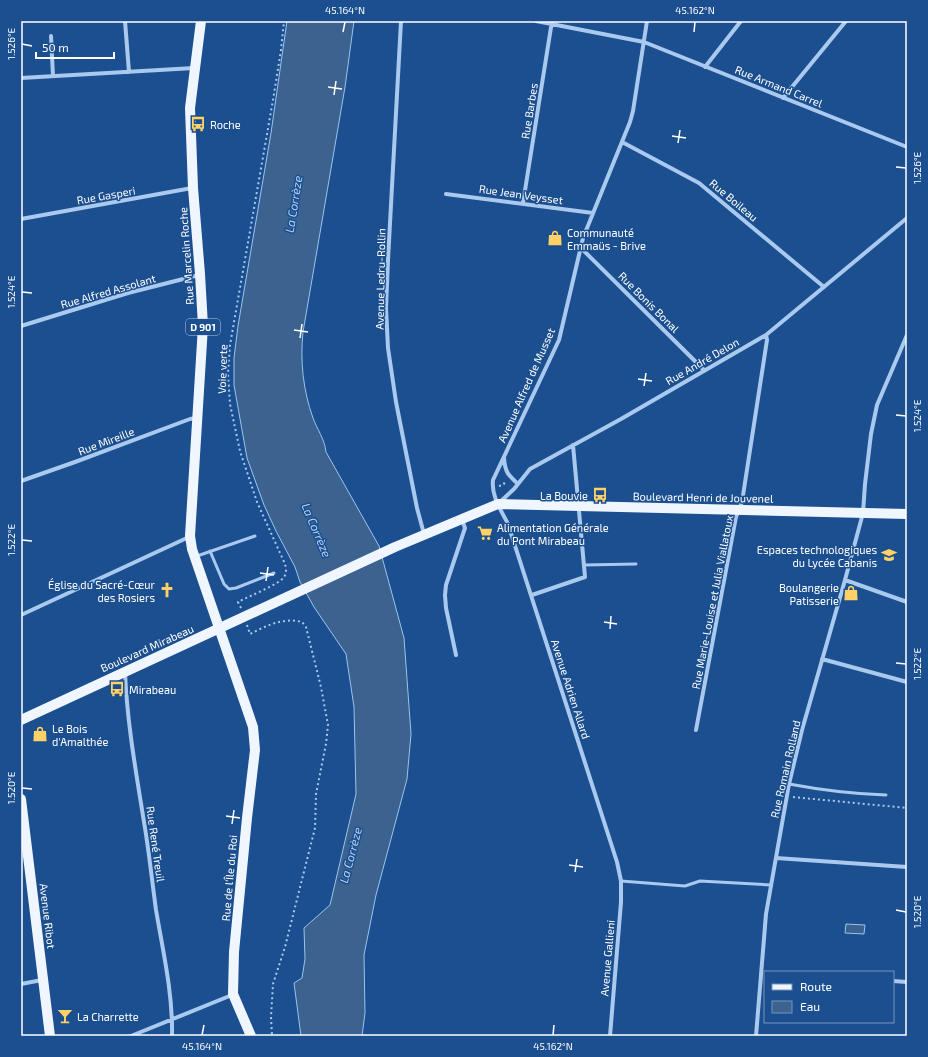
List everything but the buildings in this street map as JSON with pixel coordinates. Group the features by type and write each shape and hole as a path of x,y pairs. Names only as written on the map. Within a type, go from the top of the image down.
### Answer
{"main road":[{"name":"Rue Marcelin Roche","path":"201,21 190,108 203,326 196,418 190,536 195,556 220,629"},
{"path":"424,534 498,504"},
{"name":"Boulevard Henri de Jouvenel","path":"498,504 907,514"},
{"name":"Boulevard Mirabeau","path":"21,720 125,671 220,629 395,546 424,534"},
{"name":"Rue de l'Île du Roi","path":"220,629 253,727 255,738 234,952 233,994 252,1036"},
{"name":"Avenue Ribot","path":"21,799 25,862 44,979 50,1036"}],"street":[{"path":"125,21 129,72"},
{"name":"Avenue Ledru-Rollin","path":"400,21 386,308 388,348 396,402 417,508 424,534"},
{"name":"Rue Armand Carrel","path":"536,21 552,22 644,42 907,147"},
{"name":"Avenue Alfred de Musset","path":"492,488 493,480 559,340 581,248 630,122 647,21"},
{"path":"705,67 741,21"},
{"path":"783,98 846,21"},
{"name":"Rue Barbes","path":"523,204 552,22"},
{"path":"51,36 53,76"},
{"path":"21,78 194,68"},
{"name":"Rue Boileau","path":"622,142 699,183 824,287"},
{"name":"Rue Gasperi","path":"21,219 194,188"},
{"name":"Rue Jean Veysset","path":"446,194 593,214"},
{"name":"Rue André Delon","path":"498,504 518,484 530,469 621,419 766,335 907,218"},
{"name":"Rue Bonis Bonal","path":"581,248 704,370"},
{"name":"Rue Alfred Assolant","path":"21,326 200,274"},
{"name":"Rue Marie-Louise et Julia Viallatoux","path":"696,730 736,517 742,502 765,355 767,340 766,335"},
{"name":"Rue Romain Rolland","path":"756,1036 763,972 766,914 786,797 802,730 845,580 862,513 864,484 871,434 877,405 907,335"},
{"name":"Rue Mireille","path":"21,481 196,418"},
{"path":"532,595 585,578 573,445"},
{"name":"Avenue Alfred de Musset","path":"504,458 505,469 510,477"},
{"path":"510,477 518,484"},
{"path":"492,488 498,504"},
{"name":"Avenue Adrien Allard","path":"498,504 508,524 532,595 615,855 621,881"},
{"path":"456,655 446,608 445,595 446,585 465,528 462,518"},
{"path":"21,615 190,536"},
{"path":"845,580 907,602"},
{"path":"822,659 907,682"},
{"name":"Rue René Treuil","path":"125,671 126,699 132,744 173,1018 172,1036"},
{"path":"776,858 907,868"},
{"name":"Avenue Gallieni","path":"610,1036 621,902 621,881"},
{"path":"21,984 44,979"},
{"path":"894,981 907,982"},
{"path":"131,1036 233,994"}],"lane":[{"path":"195,556 255,536"},
{"path":"210,551 224,584 229,589 236,588 274,573"},
{"path":"584,565 636,564"},
{"path":"789,784 866,795 886,795"},
{"path":"621,881 685,886 700,881 771,885"}],"path":[{"name":"Voie verte","path":"272,1036 271,1016 273,984 287,939 315,828 316,794 326,744 328,725 321,687 306,627 302,622 288,620 274,623 250,634 245,617 238,602 278,582 284,577 286,571 285,564 257,502 240,451 230,404 228,374 231,338 273,100 284,21"},
{"path":"492,488 503,485 510,477"},
{"path":"786,797 907,808"}],"water":[{"name":"La Corrèze","path":"287,21 354,21 345,87 303,332 302,365 307,397 326,452 379,546 404,638 411,734 407,779 376,895 364,955 365,1013 362,1036 301,1036 294,983 302,978 305,959 304,928 330,905 356,794 354,707 346,654 314,607 300,582 295,567 264,505 247,458 234,385 234,358 238,326 271,133"},
{"path":"846,924 865,925 864,934 845,933"}],"place":[{"name":"Roche","path":"198,124"},
{"name":"Communauté Emmaüs - Brive","path":"555,238"},
{"name":"La Bouvie","path":"600,495"},
{"name":"Alimentation Générale du Pont Mirabeau","path":"485,533"},
{"name":"Espaces technologiques du Lycée Cabanis","path":"889,555"},
{"name":"Église du Sacré-Cœur des Rosiers","path":"167,590"},
{"name":"Boulangerie Patisserie","path":"851,593"},
{"name":"Mirabeau","path":"117,689"},
{"name":"Le Bois d'Amalthée","path":"40,734"},
{"name":"La Charrette","path":"65,1016"}]}
